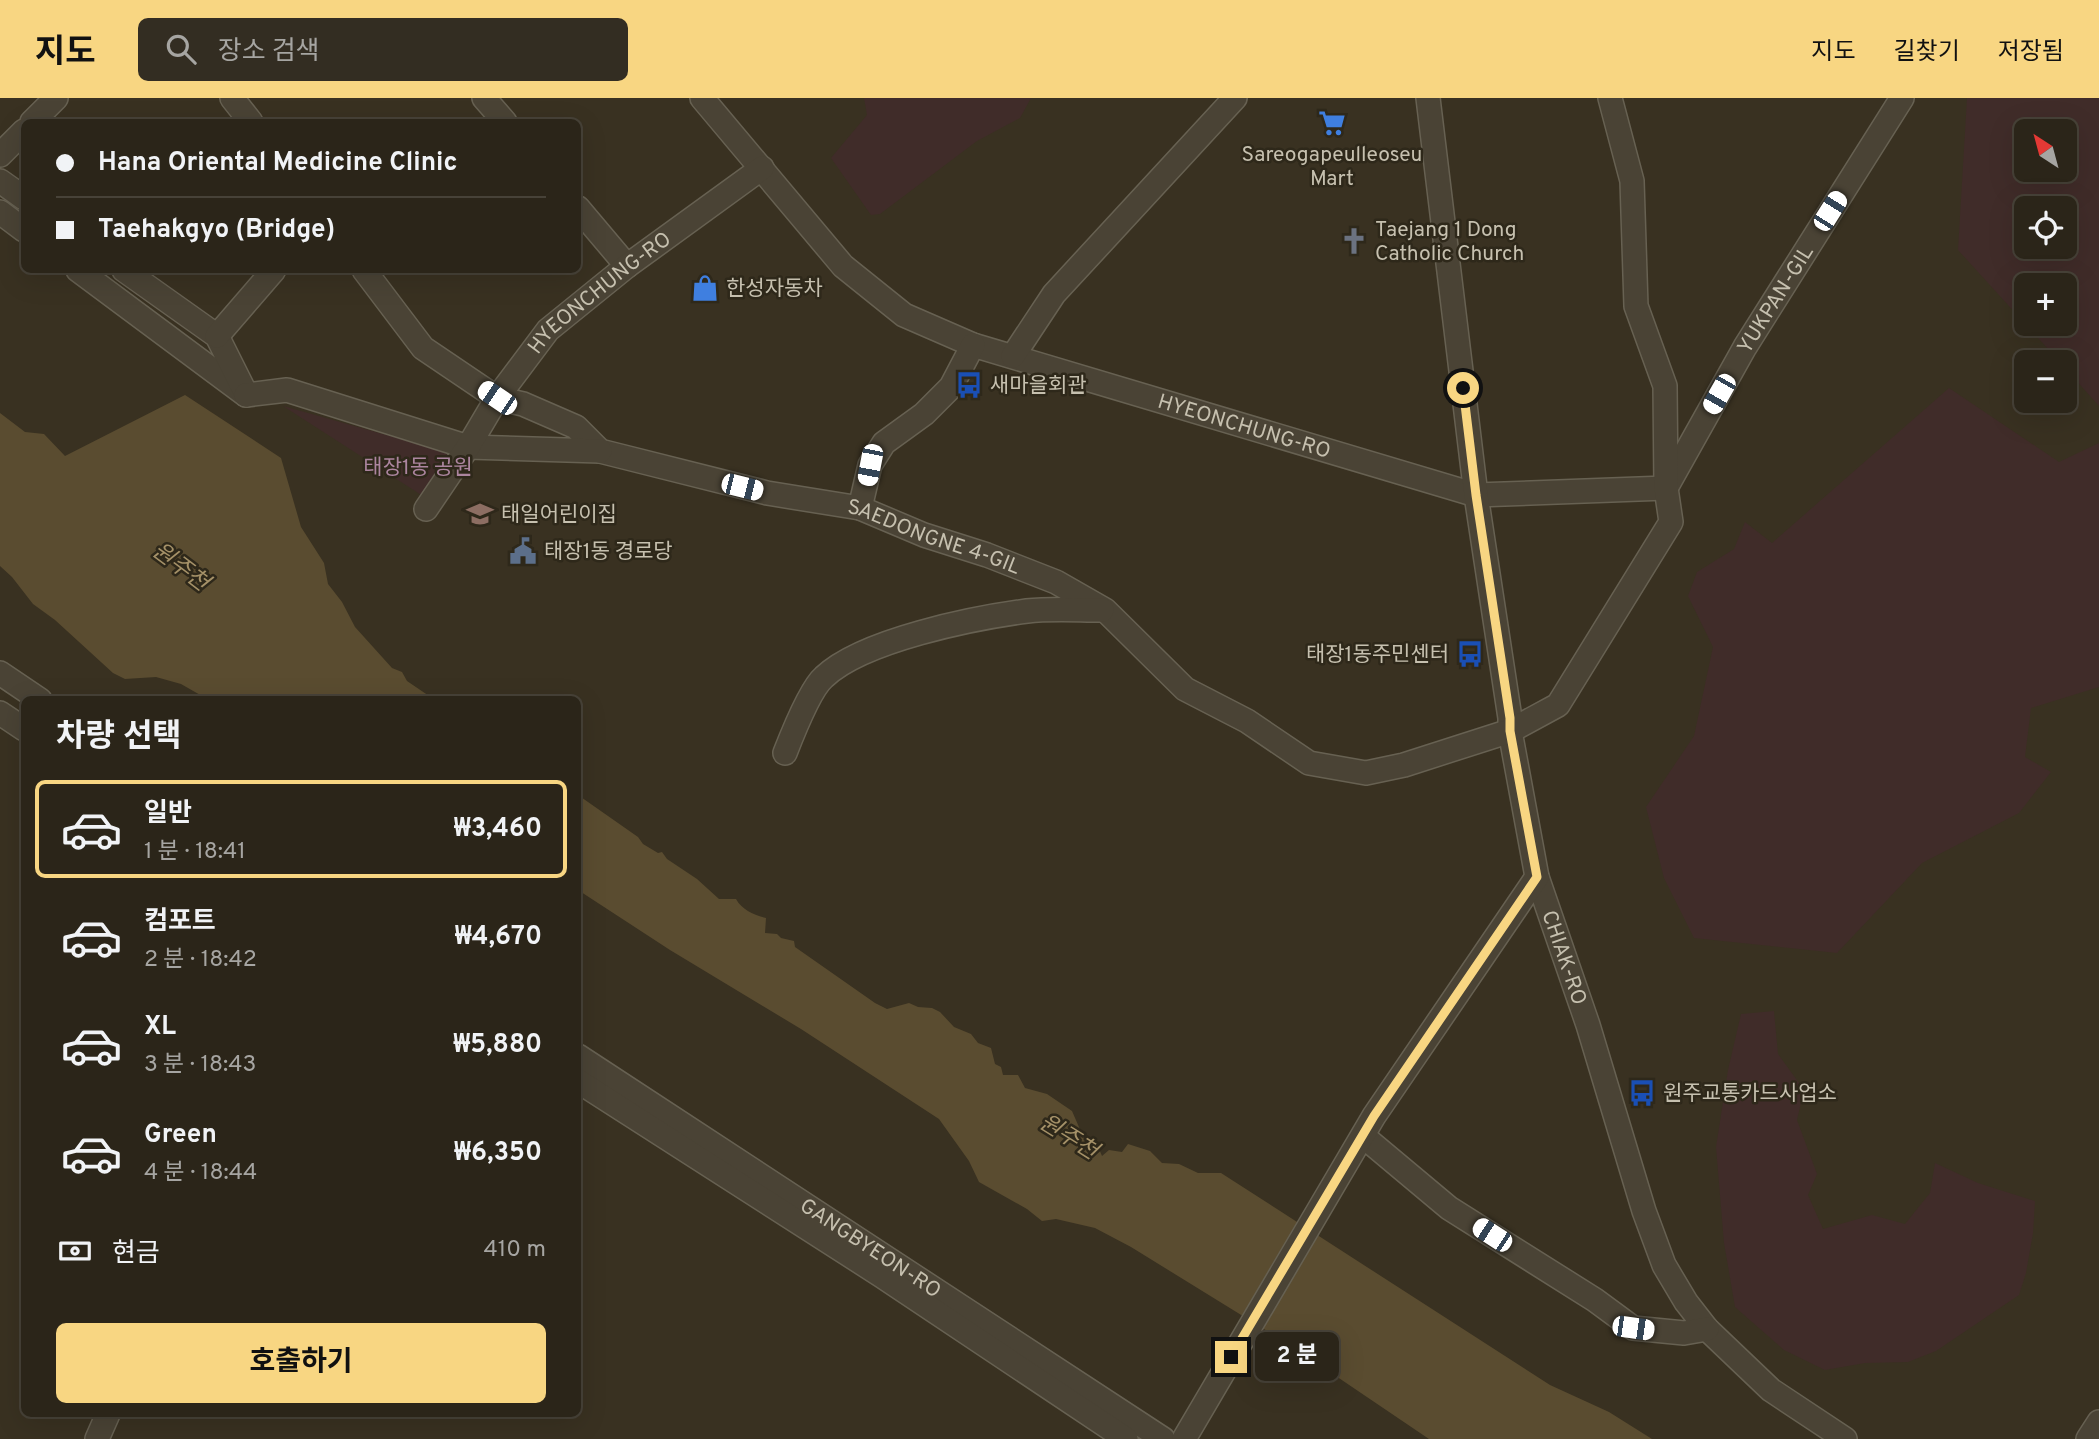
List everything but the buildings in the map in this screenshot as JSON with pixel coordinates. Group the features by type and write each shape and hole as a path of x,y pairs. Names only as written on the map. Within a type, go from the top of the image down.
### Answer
{"street":[{"path":"35,119 56,98"},
{"path":"232,98 249,119"},
{"path":"484,98 502,119"},
{"name":"HYEONCHUNG-RO","path":"702,98 843,266 904,315 973,345 1476,495"},
{"path":"1013,356 1054,294 1235,98"},
{"name":"CHIAK-RO","path":"1428,98 1476,495 1510,731 1537,877 1588,1026 1644,1211 1664,1265 1686,1302 1707,1329 1771,1390 1845,1439"},
{"name":"SAEDONGNE 4-GIL","path":"246,395 287,390 468,447 600,451 767,493 860,508 924,536 987,555 1056,582 1105,610 1185,689 1247,721 1309,763 1366,773 1404,765 1510,731 1558,705 1671,522 1665,488 1665,386 1636,306 1632,181 1610,98"},
{"name":"YUKPAN-GIL","path":"1665,488 1745,347 1902,98"},
{"path":"0,156 21,134"},
{"name":"HYEONCHUNG-RO","path":"426,509 497,398 548,330 627,266 762,168"},
{"path":"0,181 21,196"},
{"path":"0,212 21,228"},
{"path":"581,212 627,266"},
{"path":"82,273 246,395"},
{"path":"128,273 217,336 246,395"},
{"path":"217,336 271,273"},
{"path":"365,273 423,348 497,398 523,404 576,427 600,451"},
{"path":"860,508 870,465 884,443 924,414 951,387 973,345"},
{"path":"1476,495 1665,488"},
{"path":"785,753 794,728 822,677 851,658 898,639 964,622 1029,611 1105,610"},
{"path":"0,673 34,696"},
{"path":"0,713 21,727"},
{"path":"1187,1433 1374,1116 1537,877"},
{"name":"GANGBYEON-RO","path":"581,1058 1163,1439"},
{"name":"GANGBYEON-RO","path":"581,1084 882,1276 1126,1439"},
{"path":"1363,1136 1449,1208 1595,1300 1633,1328 1684,1333 1707,1329"},
{"path":"97,1439 107,1417"},
{"path":"2088,1439 2099,1422"}],"green space":[{"path":"864,98 1031,98 1020,118 977,141 880,214 871,215 831,158 867,115"},
{"path":"1967,98 2099,98 2099,406 2077,381 2077,350 2049,350 2036,336 2077,336 2077,273 2014,273 2014,311 1958,250"},
{"path":"1949,388 2059,462 2099,443 2099,687 2031,708 2025,757 2051,772 2019,813 1922,863 1837,953 1694,938 1664,878 1646,807 1694,736 1713,647 1688,596 1697,572 1734,549 1745,522 1772,543"},
{"name":"태장1동 공원","path":"283,406 454,454 426,498"},
{"path":"1774,1011 1778,1054 1804,1090 1797,1120 1817,1174 1808,1195 1823,1229 1872,1215 1905,1224 1930,1193 1935,1163 1978,1183 2035,1201 2033,1233 2019,1295 1936,1351 1908,1362 1865,1363 1825,1370 1784,1350 1735,1307 1724,1243 1716,1147 1728,1070 1741,1014"}],"water":[{"name":"원주천","path":"185,395 281,458 301,527 324,563 328,584 342,602 355,627 392,668 402,672 407,681 429,696 202,696 181,684 156,677 125,679 113,673 55,620 33,604 0,566 0,413 25,432 44,434 65,456"},
{"name":"원주천","path":"581,797 638,837 643,844 658,853 662,852 667,859 697,879 719,899 736,899 749,912 766,918 765,933 777,934 781,938 794,941 795,947 875,1003 887,1009 909,1003 940,1012 954,1027 971,1034 978,1043 991,1048 995,1064 1001,1067 1003,1075 1018,1075 1025,1088 1047,1094 1072,1111 1082,1134 1096,1142 1102,1156 1109,1150 1122,1152 1128,1144 1150,1151 1162,1163 1179,1164 1198,1173 1221,1173 1550,1385 1609,1412 1652,1439 1429,1439 1293,1347 1131,1247 1095,1228 1056,1219 1042,1221 1027,1209 979,1182 969,1161 939,1119 801,1029 670,950 581,892"}],"place":[{"name":"Sareogapeulleoseu Mart","path":"1332,123"},
{"name":"Taejang 1 Dong Catholic Church","path":"1354,241"},
{"name":"한성자동차","path":"705,288"},
{"name":"새마을회관","path":"969,385"},
{"name":"태일어린이집","path":"480,514"},
{"name":"태장1동 경로당","path":"523,551"},
{"name":"태장1동주민센터","path":"1470,654"},
{"name":"원주교통카드사업소","path":"1642,1093"}],"route":[{"path":"1231,1357 1374,1116 1537,877 1510,731 1463,388"}]}
